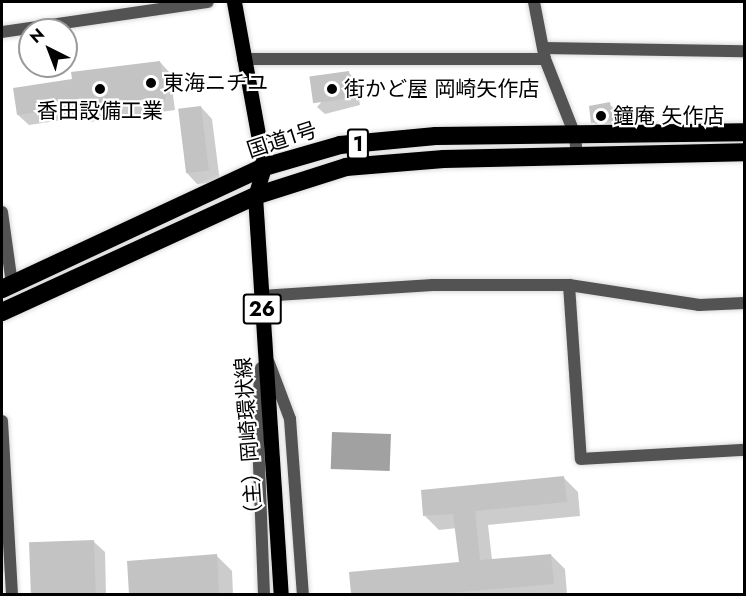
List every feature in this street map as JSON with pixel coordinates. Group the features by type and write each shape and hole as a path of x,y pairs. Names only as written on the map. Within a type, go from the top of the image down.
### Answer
{"highway":[{"name":"国道1号","path":"7,286 264,167 340,145 436,136 744,132"},
{"name":"国道1号","path":"2,312 255,196 346,167 444,159 577,158 744,152"}],"main road":[{"name":"（主）岡崎環状線","path":"234,2 264,167 255,196 263,348 281,594"}],"street":[{"path":"2,32 208,2"},
{"path":"534,2 544,53 575,135 577,158"},
{"path":"243,59 744,51"},
{"path":"2,212 7,286"},
{"path":"261,296 433,285 569,285 699,305 744,303"},
{"path":"569,285 581,459 744,450"},
{"path":"263,348 256,412 264,594"},
{"path":"263,348 290,419 303,594"},
{"path":"2,421 12,594"}],"shaded area":[{"path":"332,432 391,434 390,471 331,469"}],"building":[{"path":"160,61 166,100 77,113 76,107 17,115 13,88 78,78 78,71"},
{"name":"街かど屋 岡崎矢作店","path":"349,71 353,98 313,103 309,77"},
{"name":"鐘庵 矢作店","path":"610,102 613,122 591,123 589,106"},
{"path":"201,106 209,171 186,173 178,109"},
{"path":"564,476 567,502 475,511 480,560 551,554 554,584 437,594 351,594 349,572 459,562 453,514 423,516 421,490"},
{"path":"94,540 96,594 31,594 29,542"},
{"path":"217,554 219,594 129,594 127,561"}],"place":[{"name":"東海ニチユ","path":"151,83"},
{"name":"香田設備工業","path":"100,89"},
{"name":"街かど屋 岡崎矢作店","path":"332,89"},
{"name":"鐘庵 矢作店","path":"601,116"}]}
